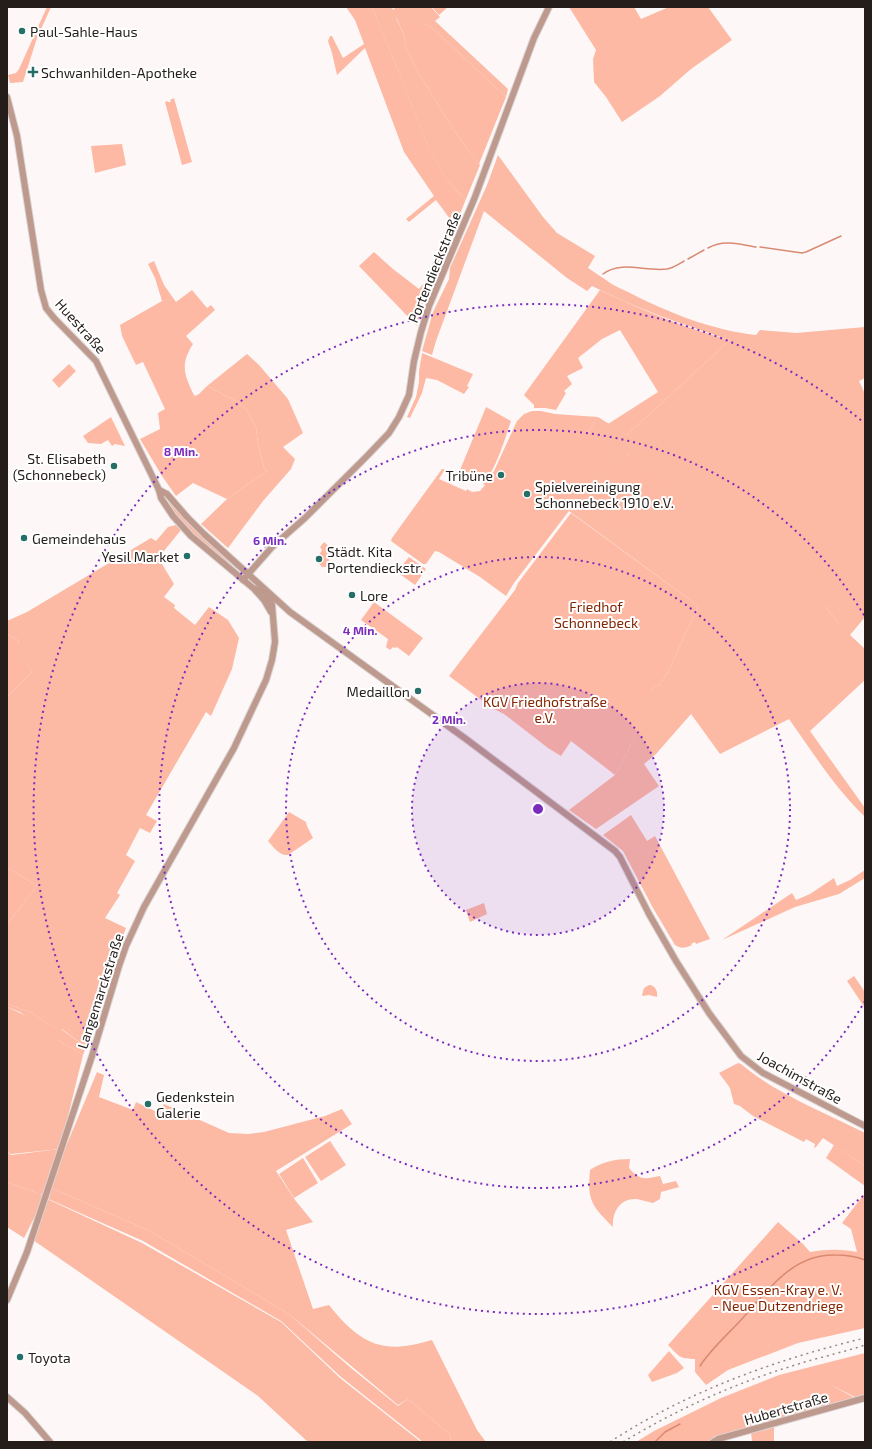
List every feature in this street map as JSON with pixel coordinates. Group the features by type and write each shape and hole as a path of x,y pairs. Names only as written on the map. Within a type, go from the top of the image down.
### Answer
{"street":[{"name":"Portendieckstraße","path":"243,580 272,547 367,456 389,433 399,417 409,395 414,360 429,306 476,197 538,28 549,7"},
{"name":"Huestraße","path":"7,96 17,136 43,300 46,308 96,361 159,490 161,498 179,524 207,550 253,588"},
{"name":"Huestraße","path":"159,490 167,494 200,530 249,573 260,585"},
{"name":"Langemarckstraße","path":"7,1300 27,1252 92,1056 126,946 144,907 234,748 266,680 272,660 275,642 270,595 260,585"},
{"name":"Langemarckstraße","path":"253,588 264,600 272,615"},
{"path":"253,588 270,595"},
{"name":"Joachimstraße","path":"270,595 313,629 466,739 615,851 620,857 649,914 676,960 709,1013 741,1056 763,1073 865,1126"},
{"path":"7,1397 25,1413 50,1442"},
{"name":"Hubertstraße","path":"713,1442 718,1439 865,1398"}],"green space":[{"path":"47,7 51,7 37,38 23,82 10,83 8,75 16,73 19,69"},
{"path":"346,7 372,7 429,147 445,176 455,189 466,199 448,244 446,245 440,244 450,219 436,200 409,222 406,219 434,196 404,152 365,48 337,75 328,41 330,36 332,36 343,58 364,44 355,20"},
{"path":"432,7 448,7 439,15"},
{"path":"569,7 634,7 641,19 669,7 708,7 732,40 691,69 660,96 622,122 606,97 594,82 593,59 596,50"},
{"path":"396,17 430,26 506,97 479,164 457,135 419,74 406,48 404,35"},
{"path":"174,98 192,162 182,165 165,102 171,102 170,100"},
{"path":"122,144 126,165 95,173 91,146"},
{"path":"374,252 419,289 425,282 436,255 440,260 422,304 417,326 359,266"},
{"path":"154,261 164,285 176,302 192,290 207,308 211,305 215,310 186,336 193,344 186,358 185,370 194,395 199,394 207,386 236,401 246,409 256,427 258,444 264,468 267,471 227,499 193,483 176,496 140,439 160,429 158,413 165,409 143,362 136,365 122,336 120,325 162,301 155,278 148,264"},
{"path":"600,290 664,318 730,340 627,435 608,424 658,392 620,330 602,339 578,358 583,368 567,376 572,384 564,391 566,393 556,410 534,408 534,405 524,395"},
{"path":"422,353 473,374 467,386 469,387 464,394 437,380 426,378 422,393 410,418 407,417 416,397"},
{"path":"69,364 76,371 59,388 52,380"},
{"path":"486,407 511,421 501,451 491,473 487,478 478,481 460,470"},
{"path":"532,411 598,417 588,432 627,454 677,486 636,545 575,503 514,583 506,596 480,577 439,552 435,551 426,564 423,564 391,541 442,469 445,469 439,479 466,491 467,489 472,492 480,491 485,485 483,484 494,471 517,421 524,414"},
{"path":"111,417 125,446 115,444 112,446 108,440 101,444 88,443 83,436"},
{"path":"164,497 197,532 237,566 236,568 194,536 173,512"},
{"path":"571,513 698,607 667,674 660,684 652,689 629,749 615,775 571,741 561,756 449,676 515,590 518,583"},
{"path":"324,542 332,549 327,567 322,567 316,560 322,550 320,547"},
{"path":"409,557 426,569 415,585 397,572"},
{"path":"374,602 423,638 409,656 397,647 393,647 390,650 386,647 388,639 361,620"},
{"path":"838,603 838,622 826,608"},
{"path":"7,634 19,641 17,651 32,672 7,697"},
{"path":"289,812 306,822 313,838 288,855 285,855 277,851 268,841"},
{"path":"7,867 37,886 7,924"},
{"path":"865,870 865,878 839,894 795,907 722,940 792,893 796,900 810,894 834,878 837,886 850,880"},
{"path":"484,903 487,914 470,922 466,910"},
{"path":"649,985 656,989 657,997 642,995 644,988"},
{"path":"7,1004 32,1013 59,1031 61,1029 86,1047 83,1055 58,1040 20,1012 7,1007"},
{"path":"330,1141 346,1165 321,1181 305,1157"},
{"path":"834,1145 865,1166 865,1186 826,1158"},
{"path":"60,1149 45,1196 7,1182 7,1152 11,1155"},
{"path":"303,1158 318,1183 294,1198 279,1174"},
{"path":"49,1187 148,1230 289,1314 351,1368 398,1406 408,1399 451,1435 450,1442 423,1442 341,1377 281,1321 143,1241 46,1198"},
{"name":"KGV Essen-Kray e. V. - Neue Dutzendriege","path":"865,1193 865,1328 798,1343 728,1370 706,1385 695,1372 695,1359 680,1356 668,1345 778,1222 810,1252 822,1250 845,1250 857,1252 851,1229 842,1223"},
{"path":"669,1351 684,1368 677,1373 652,1382 648,1375"},
{"path":"865,1353 865,1397 859,1399 829,1384 857,1399 713,1438 708,1442 636,1442 654,1431 721,1398 779,1375"}],"shaded area":[{"path":"372,7 392,7 393,10 396,7 431,7 440,17 435,21 508,89 506,97 430,26 396,18 404,35 406,48 419,74 457,135 480,165 466,199 455,189 446,177 430,149"},
{"path":"498,155 543,217 557,233 595,256 588,268 616,286 674,313 722,329 756,335 760,330 796,333 865,327 865,378 859,381 865,394 865,617 850,635 865,649 865,680 810,731 865,808 865,817 834,782 789,719 720,754 691,714 656,754 644,764 659,786 596,829 569,810 615,775 629,749 652,689 660,684 667,674 698,607 569,511 611,457 588,432 598,417 627,435 730,340 660,316 592,286 587,291 567,278 484,211 432,355 422,351 433,312 449,279 450,268 487,185","holes":["627,454 665,482 627,533 589,504","838,604 838,622 826,608"]},
{"path":"247,354 259,365 288,399 303,433 283,447 295,459 291,469 263,501 228,548 201,524 227,499 267,471 264,468 258,444 256,427 246,409 236,401 207,386"},
{"path":"176,525 181,530 159,559 174,584 164,597 175,605 174,608 195,625 209,607 228,620 239,638 232,669 211,716 206,712 146,815 157,821 150,833 140,828 126,855 135,861 117,893 120,895 105,918 126,928 113,963 88,1045 86,1047 62,1029 60,1032 32,1013 7,1004 7,924 37,886 7,867 7,697 32,672 16,651 19,641 7,634 7,621 27,612 151,538 156,541 168,527"},
{"path":"631,815 647,841 655,836 710,939 696,944 695,942 691,944 692,945 681,948 675,945 653,908 623,851 603,835"},
{"path":"854,976 865,992 865,1008 847,981"},
{"path":"7,1007 33,1019 57,1034 58,1040 83,1055 60,1149 11,1154 7,1152"},
{"path":"738,1063 769,1084 801,1102 865,1133 865,1166 823,1138 814,1148 815,1144 806,1139 804,1142 753,1116 740,1106 734,1104 730,1088 719,1073"},
{"path":"97,1072 104,1075 99,1097 133,1110 136,1102 159,1113 164,1104 229,1133 249,1134 264,1132 325,1116 342,1109 352,1124 276,1171 295,1200 313,1222 286,1230 313,1309 329,1305 344,1323 361,1337 381,1345 393,1347 405,1346 432,1340 477,1430 486,1442 450,1442 451,1435 408,1399 398,1405 289,1314 148,1230 49,1187"},
{"path":"630,1159 629,1168 636,1175 643,1178 660,1176 663,1184 676,1181 679,1187 661,1192 660,1199 653,1203 631,1199 622,1203 618,1207 614,1216 613,1227 600,1214 592,1202 589,1189 590,1170 609,1162"},
{"path":"7,1182 45,1196 24,1238 7,1227"},
{"path":"45,1198 142,1243 281,1322 340,1378 421,1442 308,1442 258,1396 33,1240"},
{"path":"774,1425 774,1442 752,1442 751,1432"}],"waterway":[{"path":"760,247 802,253 841,236"},
{"path":"708,248 714,245 726,243 756,247"},
{"path":"688,259 704,250"},
{"path":"603,274 610,270 626,267 659,270 667,269 684,261"},
{"path":"700,1366 714,1348 771,1286 793,1267 820,1256 842,1255 865,1260"},
{"path":"655,1442 665,1432 680,1424"}],"railway":[{"path":"610,1442 670,1407 701,1392 798,1356 865,1338"},
{"path":"623,1442 663,1419 748,1381 792,1366 865,1345"}],"place":[{"name":"Paul-Sahle-Haus","path":"22,31"},
{"name":"Schwanhilden-Apotheke","path":"33,72"},
{"name":"St. Elisabeth (Schonnebeck)","path":"114,466"},
{"name":"Tribüne","path":"501,475"},
{"name":"Spielvereinigung Schonnebeck 1910 e.V.","path":"527,494"},
{"name":"Gemeindehaus","path":"24,538"},
{"name":"Yesil Market","path":"187,556"},
{"name":"Städt. Kita Portendieckstr.","path":"319,559"},
{"name":"Lore","path":"352,595"},
{"name":"Medaillon","path":"418,691"},
{"name":"Gedenkstein Galerie","path":"148,1104"},
{"name":"Toyota","path":"20,1357"}],"park label":[{"name":"Friedhof Schonnebeck","path":"596,614"},
{"name":"KGV Friedhofstraße e.V.","path":"545,710"}]}
